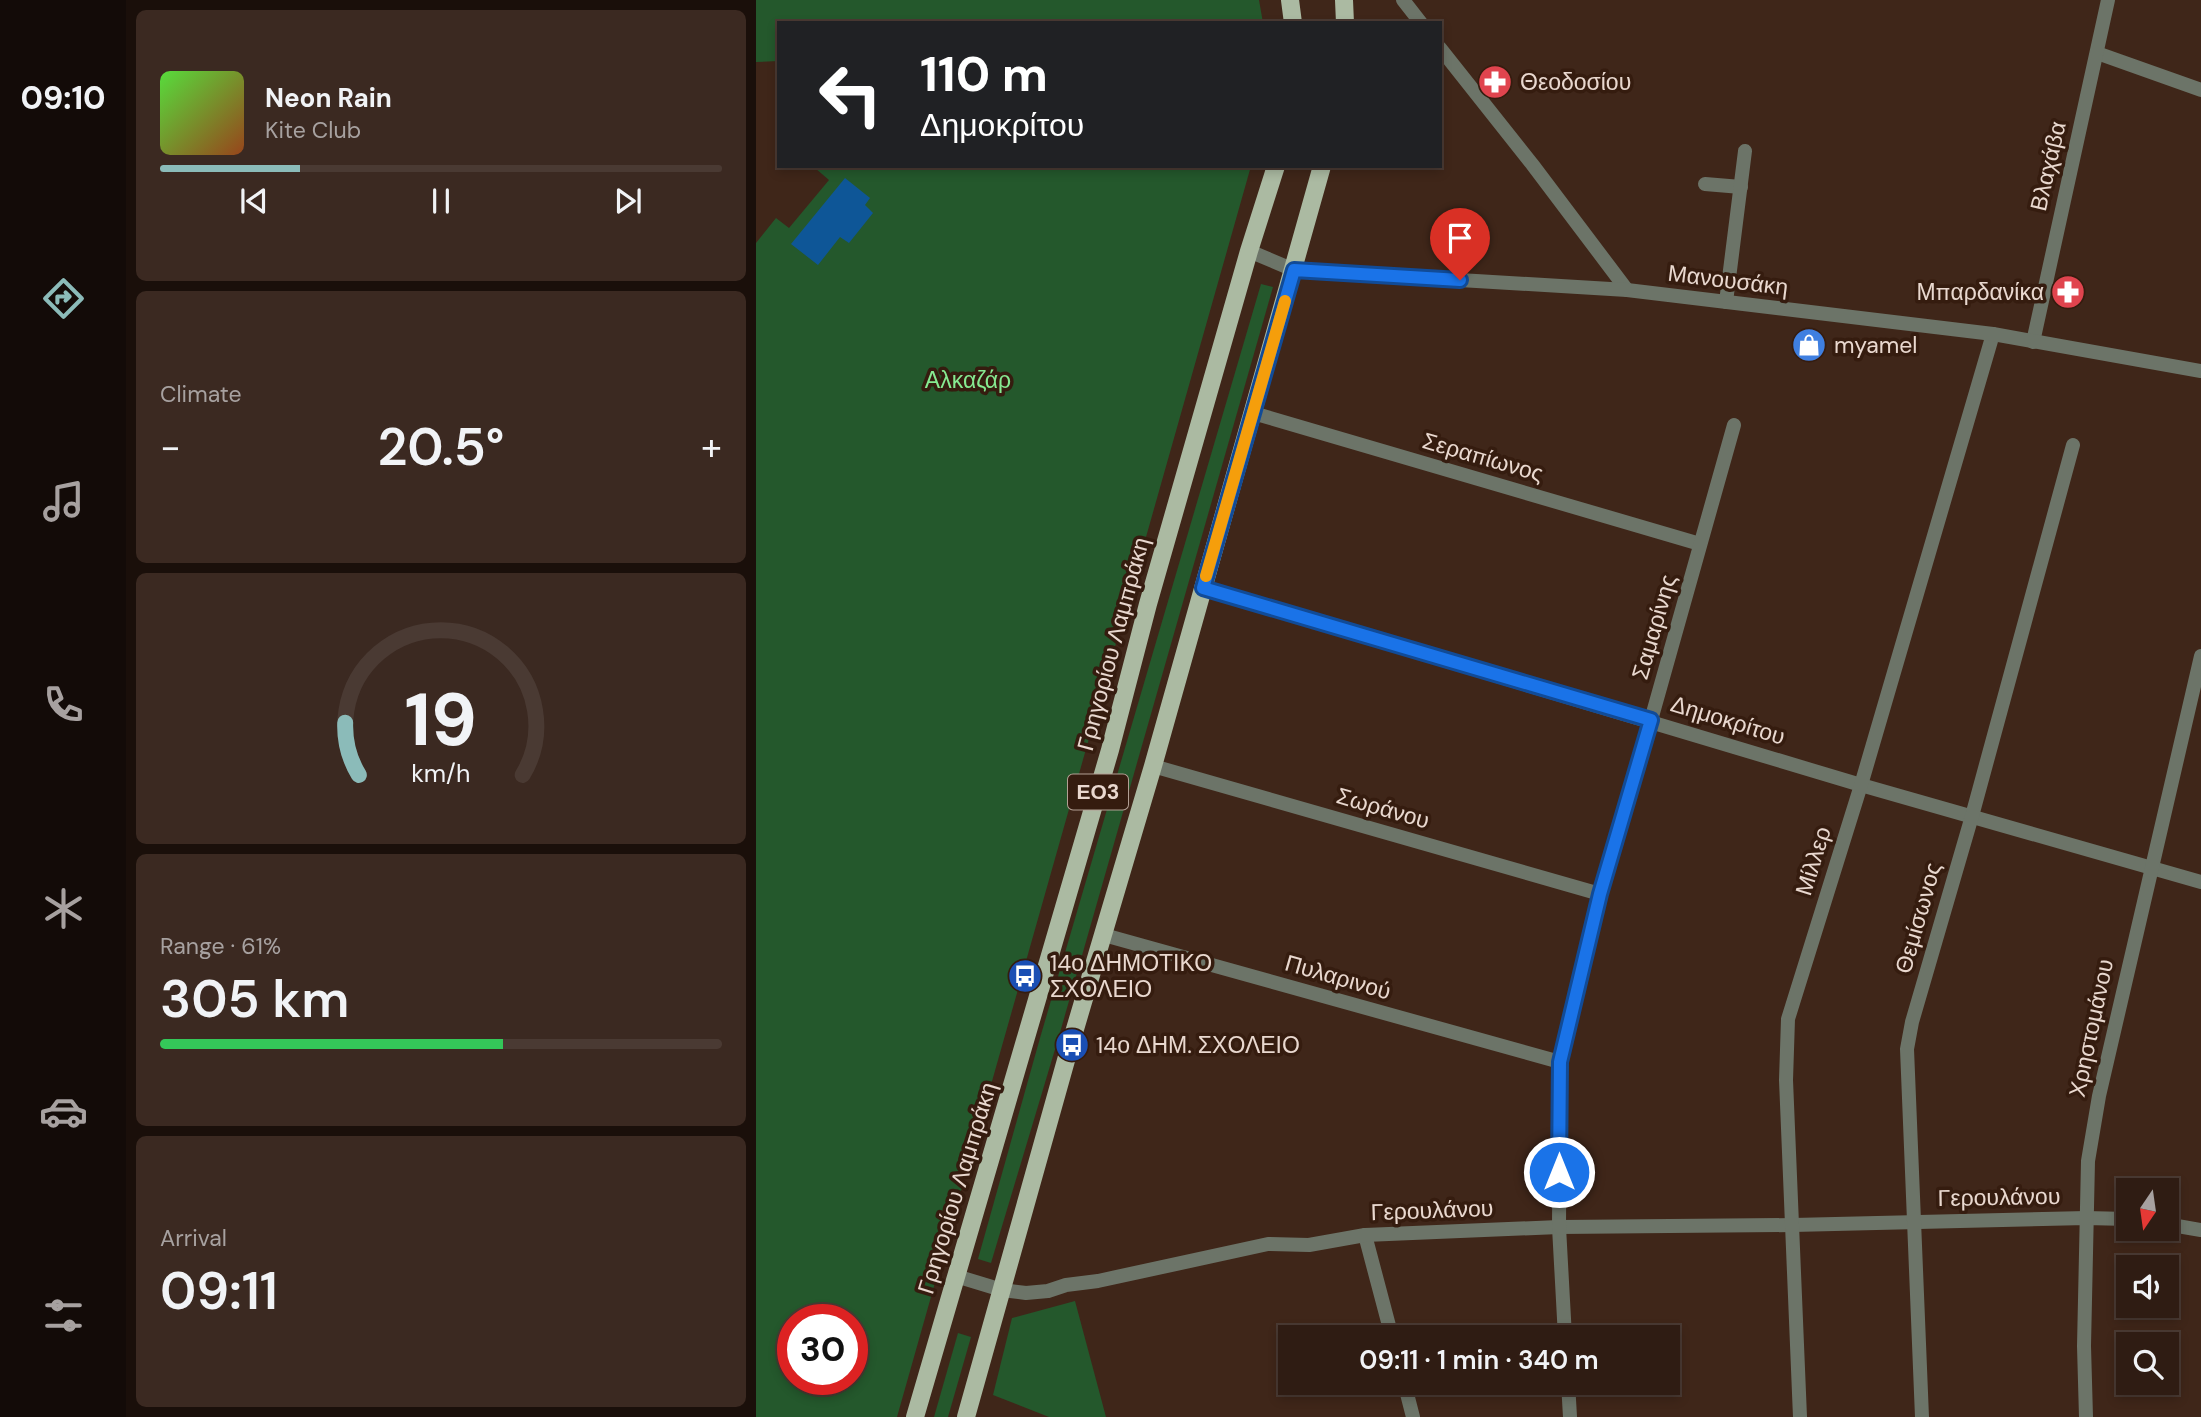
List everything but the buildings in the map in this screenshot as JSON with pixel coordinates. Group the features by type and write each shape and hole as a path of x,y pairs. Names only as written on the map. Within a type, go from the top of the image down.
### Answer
{"main road":[{"path":"1290,0 1293,21"},
{"path":"1344,0 1345,21"},
{"name":"Γρηγορίου Λαμπράκη","path":"915,1417 1110,750 1148,604 1275,168"},
{"name":"ΕΟ3","path":"965,1417 1153,766 1321,168"}],"street":[{"path":"1403,0 1419,21"},
{"name":"Βλαχάβα","path":"2033,342 2108,0"},
{"path":"1442,51 1627,290"},
{"path":"2097,53 2201,90"},
{"path":"1726,302 1745,151"},
{"path":"1705,184 1741,187"},
{"name":"Μανουσάκη","path":"1249,251 1294,270 1627,290 1993,334 2201,371"},
{"name":"Μίλλερ","path":"1800,1417 1786,1080 1788,1019 1861,785 1993,334"},
{"name":"Σεραπίωνος","path":"1253,412 1700,544"},
{"name":"Σαμαρίνης","path":"1564,1325 1559,1227 1560,1062 1600,894 1734,425"},
{"name":"Θεμίσωνος","path":"1922,1417 1907,1049 1912,1022 1972,817 2073,445"},
{"name":"Δημοκρίτου","path":"1203,588 1861,785 2201,882"},
{"name":"Χρηστομάνου","path":"2086,1417 2084,1346 2088,1161 2099,1096 2150,868 2201,656"},
{"name":"Σωράνου","path":"1153,766 1600,894"},
{"name":"Πυλαρινού","path":"1104,935 1560,1062"},
{"name":"Γερουλάνου","path":"956,1276 1002,1290 1026,1293 1048,1291 1066,1285 1098,1281 1268,1244 1309,1245 1365,1235 1559,1227 1793,1226 2116,1219"},
{"path":"2179,1226 2201,1230"},
{"path":"1365,1235 1389,1325"},
{"path":"1407,1395 1413,1417"},
{"path":"1569,1395 1570,1417"}],"green space":[{"path":"756,0 1259,0 1263,21 777,21 777,61 756,62"},
{"name":"Αλκαζάρ","path":"815,168 1250,168 897,1417 756,1417 756,243 776,218 789,228 829,180"},
{"path":"1261,284 1273,287 1059,1036 991,1263 978,1259"},
{"path":"1075,1301 1106,1417 1049,1417 993,1395 1012,1318"},
{"path":"958,1333 971,1337 948,1417 934,1417"}],"water":[{"path":"845,178 870,198 865,205 873,213 849,243 840,237 818,265 791,244"}],"slow traffic":[{"path":"1206,576 1285,301"}],"place":[{"name":"Θεοδοσίου","path":"1495,82"},
{"name":"Μπαρδανίκα","path":"2068,292"},
{"name":"myamel","path":"1809,345"},
{"name":"14ο ΔΗΜΟΤΙΚΟ ΣΧΟΛΕΙΟ","path":"1025,976"},
{"name":"14ο ΔΗΜ. ΣΧΟΛΕΙΟ","path":"1072,1045"}],"route":[{"path":"1460,280 1294,270 1203,588 1651,720 1600,894 1560,1062 1559,1172"}]}
